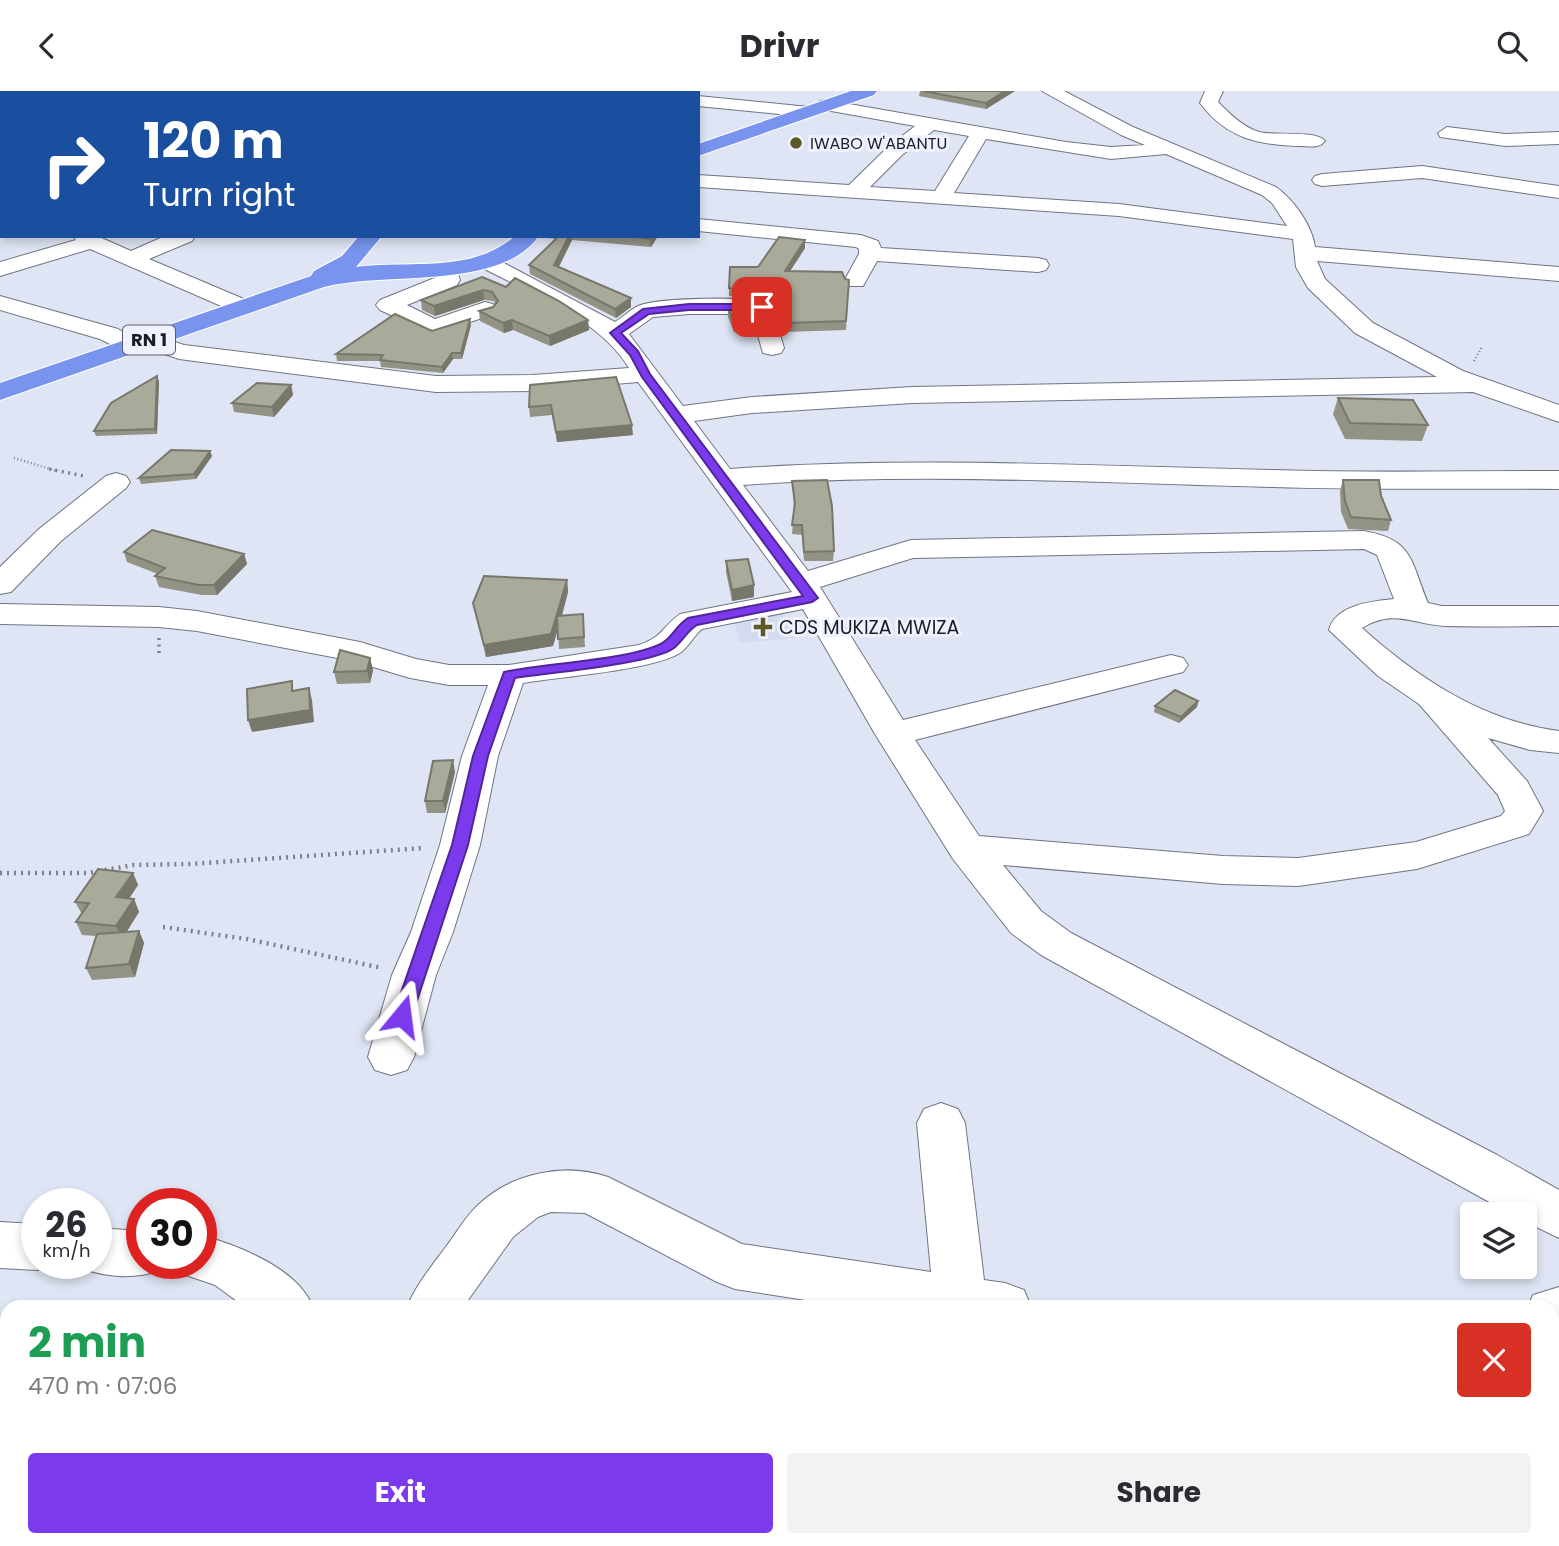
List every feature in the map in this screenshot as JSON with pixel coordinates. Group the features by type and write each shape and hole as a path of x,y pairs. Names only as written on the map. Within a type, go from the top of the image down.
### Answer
{"highway":[{"path":"700,149 868,91"},
{"name":"RN 1","path":"298,288 350,261 368,238"},
{"name":"RN 1","path":"0,392 298,288 349,274 447,269 487,261 520,246 526,238"}],"street":[{"path":"1052,91 1081,109 1269,191 1280,199 1303,243 1307,267 1316,283 1364,328 1418,359 1558,416"},
{"path":"1214,91 1209,103 1222,118 1248,136 1316,141"},
{"path":"700,101 817,109 1111,153 1170,149"},
{"path":"853,192 895,151 930,124"},
{"path":"941,198 980,133"},
{"path":"1447,133 1505,140 1559,138"},
{"path":"1050,205 1066,148"},
{"path":"1322,180 1422,172 1559,192"},
{"path":"700,181 1050,205 1303,243 1559,274"},
{"path":"700,225 846,237 870,246 870,254 855,281"},
{"path":"133,258 179,238"},
{"path":"0,269 87,239 243,307"},
{"path":"870,254 1038,265"},
{"path":"487,261 599,321 634,353 645,374 806,590 893,734 967,849 1026,922 1056,944 1468,1163 1559,1216"},
{"path":"447,269 449,280 388,305 434,328 485,309"},
{"path":"0,303 139,344 179,352 436,384 480,386 645,374"},
{"path":"615,333 647,311 689,307 762,307 772,348"},
{"path":"678,415 752,405 912,395 1477,384"},
{"path":"723,478 792,473 978,470 1275,479 1559,480"},
{"path":"0,585 50,534 116,482"},
{"path":"0,614 159,617 197,621 360,652 449,675 509,675 645,654 670,645 681,629 692,621 806,590 911,548 1364,540 1380,543 1391,551 1414,609"},
{"path":"967,849 1223,870 1298,872 1417,855 1515,825 1524,811 1514,790 1434,701 1345,630 1347,622 1364,613 1388,608 1414,609 1442,617 1559,616"},
{"path":"893,734 1171,665"},
{"path":"391,1057 414,975 432,932 460,845 480,756 509,675"},
{"path":"1434,701 1483,724 1559,742"},
{"path":"941,1123 981,1300"},
{"path":"438,1300 495,1221 521,1201 551,1191 591,1192 735,1266 956,1300"},
{"path":"0,1245 21,1246"},
{"path":"217,1263 231,1267 277,1300"}],"path":[{"path":"14,459 51,470 116,482"},
{"path":"0,873 88,873 134,865 190,864 460,845"},
{"path":"163,927 247,939 414,975"}],"shaded area":[{"name":"CDS MUKIZA MWIZA","path":"783,613 795,638 740,643 733,616"}],"building":[{"path":"923,91 1005,91 986,103"},
{"path":"779,237 805,240 785,271 842,272 845,279 849,280 846,321 785,323 781,320 770,291 729,288 730,267 758,267"},
{"path":"557,238 568,238 554,265 631,298 615,309 529,265"},
{"path":"482,277 506,287 515,278 588,320 549,336 512,320 503,323 479,311 493,307 498,301 492,292 483,290 434,306 421,300"},
{"path":"728,307 750,307 754,321 734,322"},
{"path":"395,314 432,331 470,319 461,353 452,353 442,367 380,360 383,355 336,354"},
{"path":"157,376 155,429 94,431 111,403"},
{"path":"616,377 632,425 556,432 551,405 529,407 530,385"},
{"path":"257,383 291,385 272,407 232,403"},
{"path":"1338,398 1413,400 1428,425 1350,423"},
{"path":"171,450 210,451 194,474 139,478"},
{"path":"827,480 832,506 834,551 804,552 802,525 792,525 795,503 792,481"},
{"path":"1343,480 1379,480 1381,496 1391,520 1351,517 1345,501"},
{"path":"152,530 244,554 214,585 199,585 155,576 165,568 124,552"},
{"path":"748,559 754,585 732,590 726,561"},
{"path":"484,576 567,580 551,634 484,645 473,603"},
{"path":"583,614 584,637 558,639 557,616"},
{"path":"340,650 370,658 367,671 334,672"},
{"path":"292,681 292,691 309,688 310,710 248,720 247,689"},
{"path":"1175,690 1198,701 1181,717 1155,706"},
{"path":"453,760 443,801 425,801 433,761"},
{"path":"98,869 133,873 116,897 134,899 116,926 76,922 89,903 75,902"},
{"path":"139,931 129,964 86,968 97,934"}],"place":[{"name":"IWABO W'ABANTU","path":"796,143"},
{"name":"CDS MUKIZA MWIZA","path":"763,627"}],"route":[{"path":"402,1016 460,845 480,756 509,675 645,654 670,645 681,629 692,621 812,598 645,374 634,353 615,333 647,311 689,307 762,307"}]}
